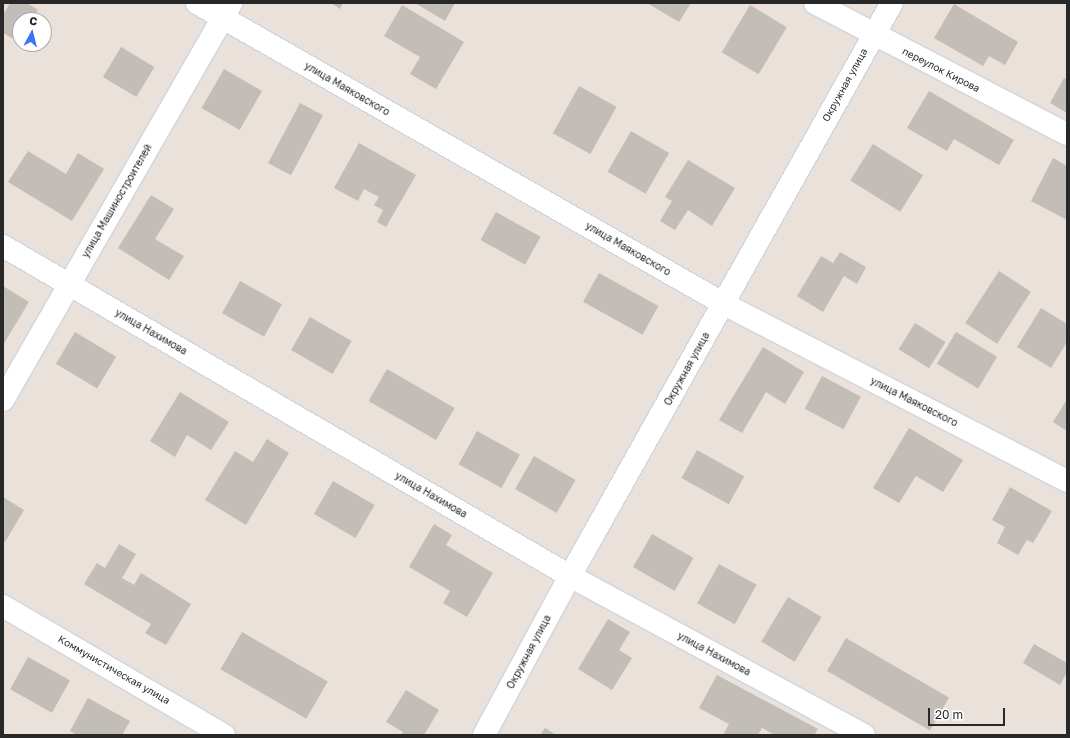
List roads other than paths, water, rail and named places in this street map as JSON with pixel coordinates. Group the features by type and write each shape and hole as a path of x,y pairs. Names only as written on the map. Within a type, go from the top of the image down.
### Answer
{"street":[{"name":"улица Маяковского","path":"197,3 227,10 724,304 1067,481"},
{"name":"переулок Кирова","path":"815,3 873,35 1067,134"},
{"name":"Окружная улица","path":"484,735 570,576 892,3"},
{"name":"улица Машиностроителей","path":"3,400 227,10"},
{"name":"улица Нахимова","path":"3,246 570,576 864,735"},
{"name":"Коммунистическая улица","path":"3,606 224,735"}]}
